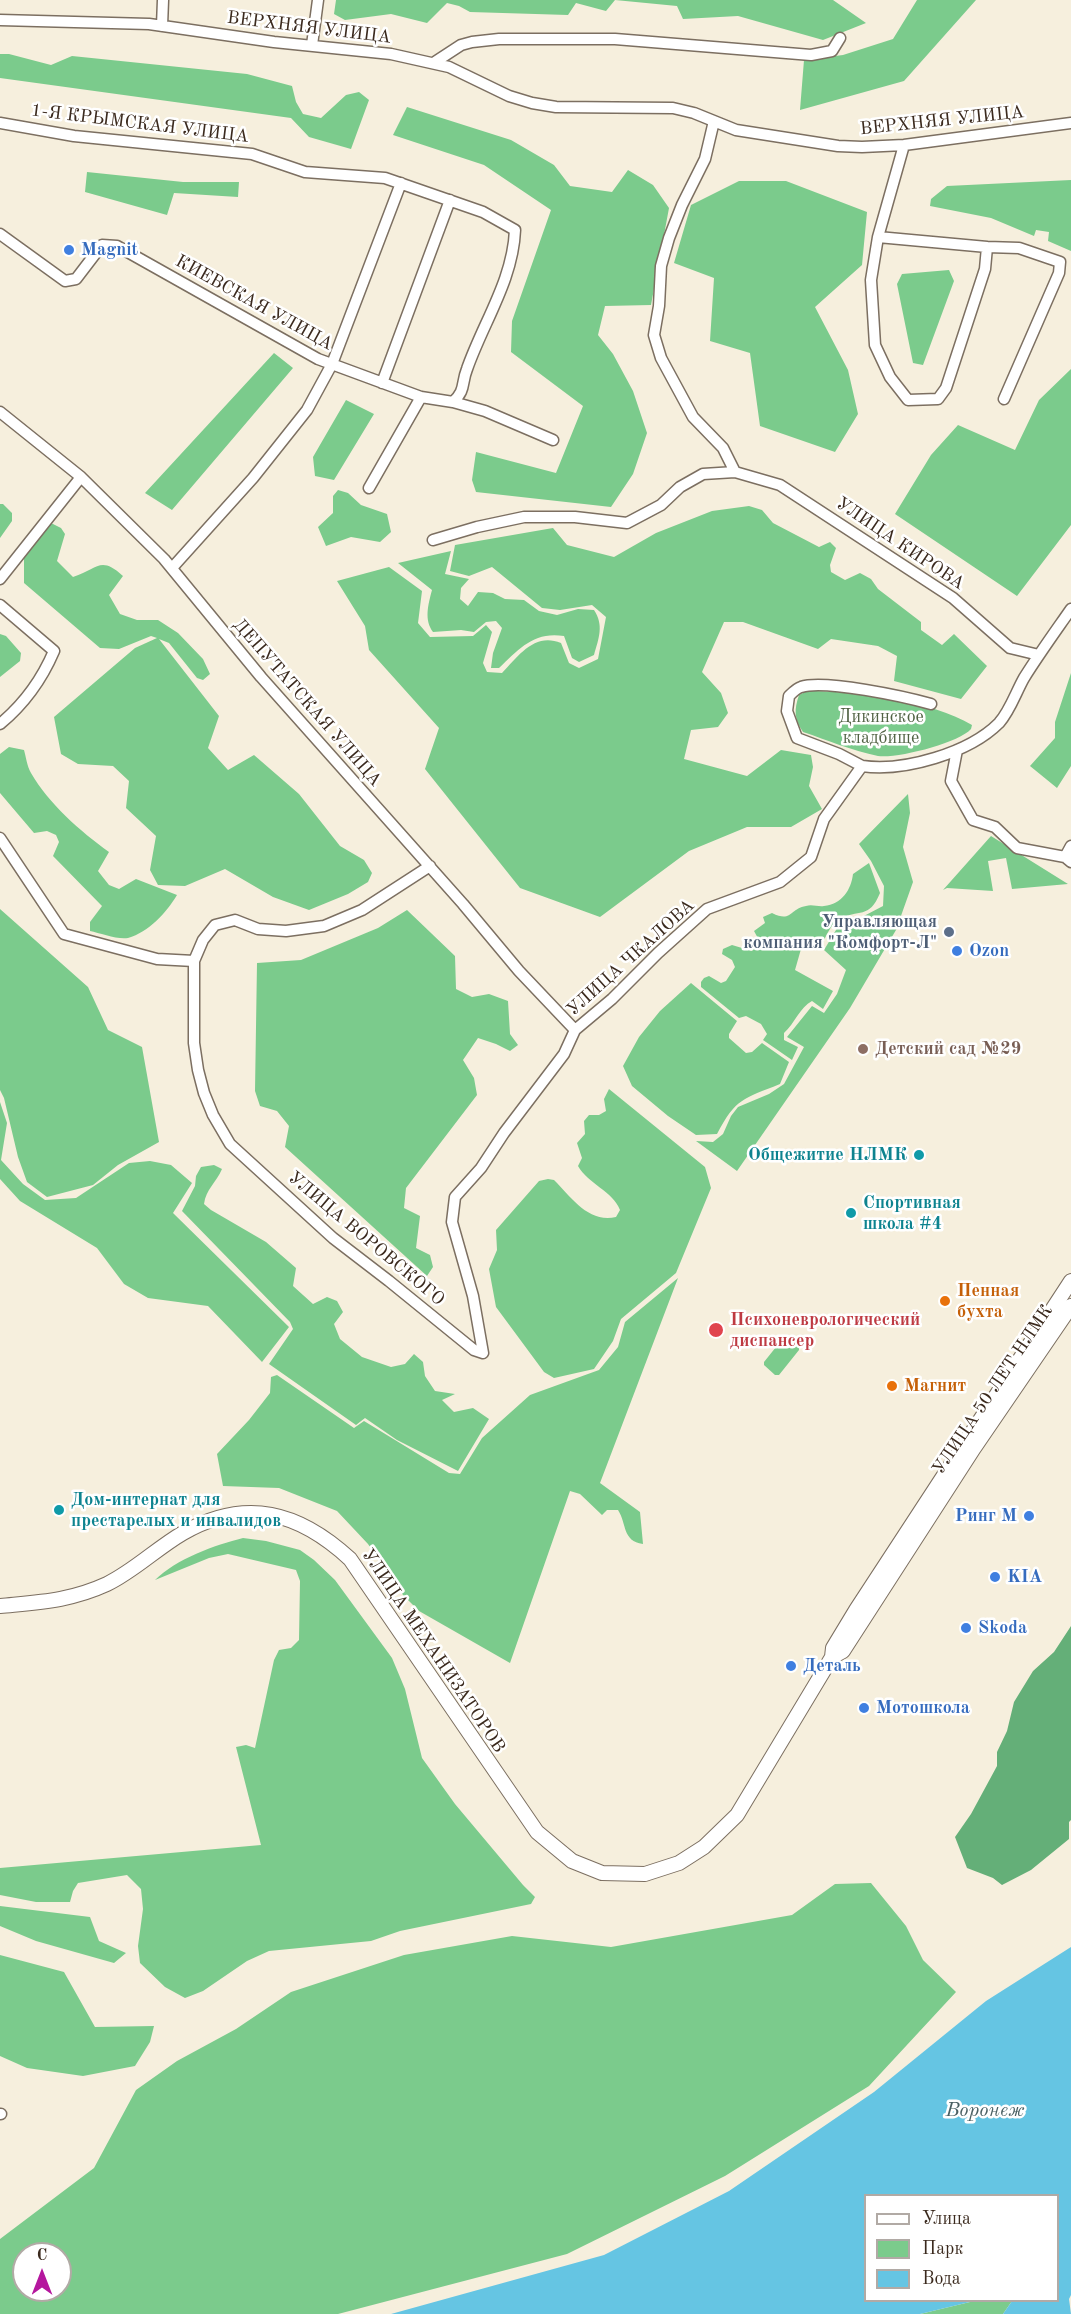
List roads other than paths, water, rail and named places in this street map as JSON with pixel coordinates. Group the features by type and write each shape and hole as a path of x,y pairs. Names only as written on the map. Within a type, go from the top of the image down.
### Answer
{"main road":[{"name":"УЛИЦА 50 ЛЕТ НЛМК","path":"942,1489 1071,1281"},
{"name":"УЛИЦА 50 ЛЕТ НЛМК","path":"645,1874 679,1863 704,1847 737,1815 832,1659 833,1648 856,1610 1071,1306"},
{"name":"УЛИЦА МЕХАНИЗАТОРОВ","path":"0,1606 61,1600 90,1591 110,1582 183,1533 216,1517 248,1512 279,1515 308,1526 331,1541 350,1559 537,1832 572,1861 602,1873 645,1874"}],"street":[{"path":"162,26 163,0"},
{"path":"312,45 318,0"},
{"name":"ВЕРХНЯЯ УЛИЦА","path":"0,20 162,26 391,54 435,62 508,96 532,103 556,107 673,108 694,113 736,130 838,146 904,145 1071,123"},
{"path":"435,62 461,45 486,39 615,39 811,56 831,51 840,38"},
{"path":"714,121 705,159 682,205 669,238 662,266 654,335 661,358 693,417 723,448 735,472"},
{"name":"1-Я КРЫМСКАЯ УЛИЦА","path":"0,123 74,136 252,154 305,172 385,178 483,212 515,230 508,272 466,371 462,393 453,402"},
{"path":"904,145 878,237 871,280 875,345 890,377 908,400 938,399 946,388 985,269 987,247"},
{"path":"172,568 253,478 308,410 332,364 401,183"},
{"path":"382,383 450,200"},
{"name":"КИЕВСКАЯ УЛИЦА","path":"0,234 65,281 76,279 102,245 117,246 318,359 421,397 453,402 485,411 553,440"},
{"path":"878,237 1019,248 1060,262 1059,273 1004,399"},
{"path":"369,488 408,416 421,397"},
{"name":"ДЕПУТАТСКАЯ УЛИЦА","path":"0,412 81,477 172,568 261,677 430,866 519,971 575,1030"},
{"name":"УЛИЦА КИРОВА","path":"433,540 477,527 524,517 575,517 627,523 661,505 680,488 703,474 735,472 780,485 953,598 1010,648 1039,655"},
{"path":"0,579 81,477"},
{"path":"0,605 54,651 47,668 27,697 13,714 0,724"},
{"path":"931,705 912,699 833,686 800,687 789,696 787,711 796,738 839,754 862,766 878,768 901,766 957,750 989,732 1001,721 1039,655 1071,609"},
{"path":"957,750 951,781 973,820 995,827 1017,848 1068,859 1071,846"},
{"name":"УЛИЦА ЧКАЛОВА","path":"483,1353 472,1296 452,1222 455,1197 481,1168 504,1133 564,1054 575,1030 612,999 707,909 780,882 811,857 824,819 862,766"},
{"path":"0,838 64,934 157,959 194,961"},
{"name":"УЛИЦА ВОРОВСКОГО","path":"430,866 362,910 324,926 279,931 258,929 235,920 219,923 203,940 194,961 193,1016 198,1070 213,1115 230,1144 333,1238 474,1350 483,1353"}],"water":[{"name":"Воронеж","path":"1071,1947 1071,2295 1069,2299 1071,2314 1003,2314 1011,2302 1059,2302 1059,2194 864,2194 864,2302 970,2302 920,2314 391,2314 604,2255 729,2191 874,2092 986,2001"}],"place":[{"name":"Magnit","path":"69,250"},
{"name":"Управляющая компания \"Комфорт-Л\"","path":"949,932"},
{"name":"Ozon","path":"957,951"},
{"name":"Детский сад №29","path":"863,1049"},
{"name":"Общежитие НЛМК","path":"919,1155"},
{"name":"Спортивная школа #4","path":"851,1213"},
{"name":"Пенная бухта","path":"945,1301"},
{"name":"Психоневрологический диспансер","path":"716,1330"},
{"name":"Магнит","path":"892,1386"},
{"name":"Дом-интернат для престарелых и инвалидов","path":"59,1510"},
{"name":"Ринг М","path":"1029,1516"},
{"name":"KIA","path":"995,1577"},
{"name":"Skoda","path":"966,1628"},
{"name":"Деталь","path":"791,1666"},
{"name":"Мотошкола","path":"864,1708"}],"park label":[{"name":"Дикинское кладбище","path":"881,727"}]}
